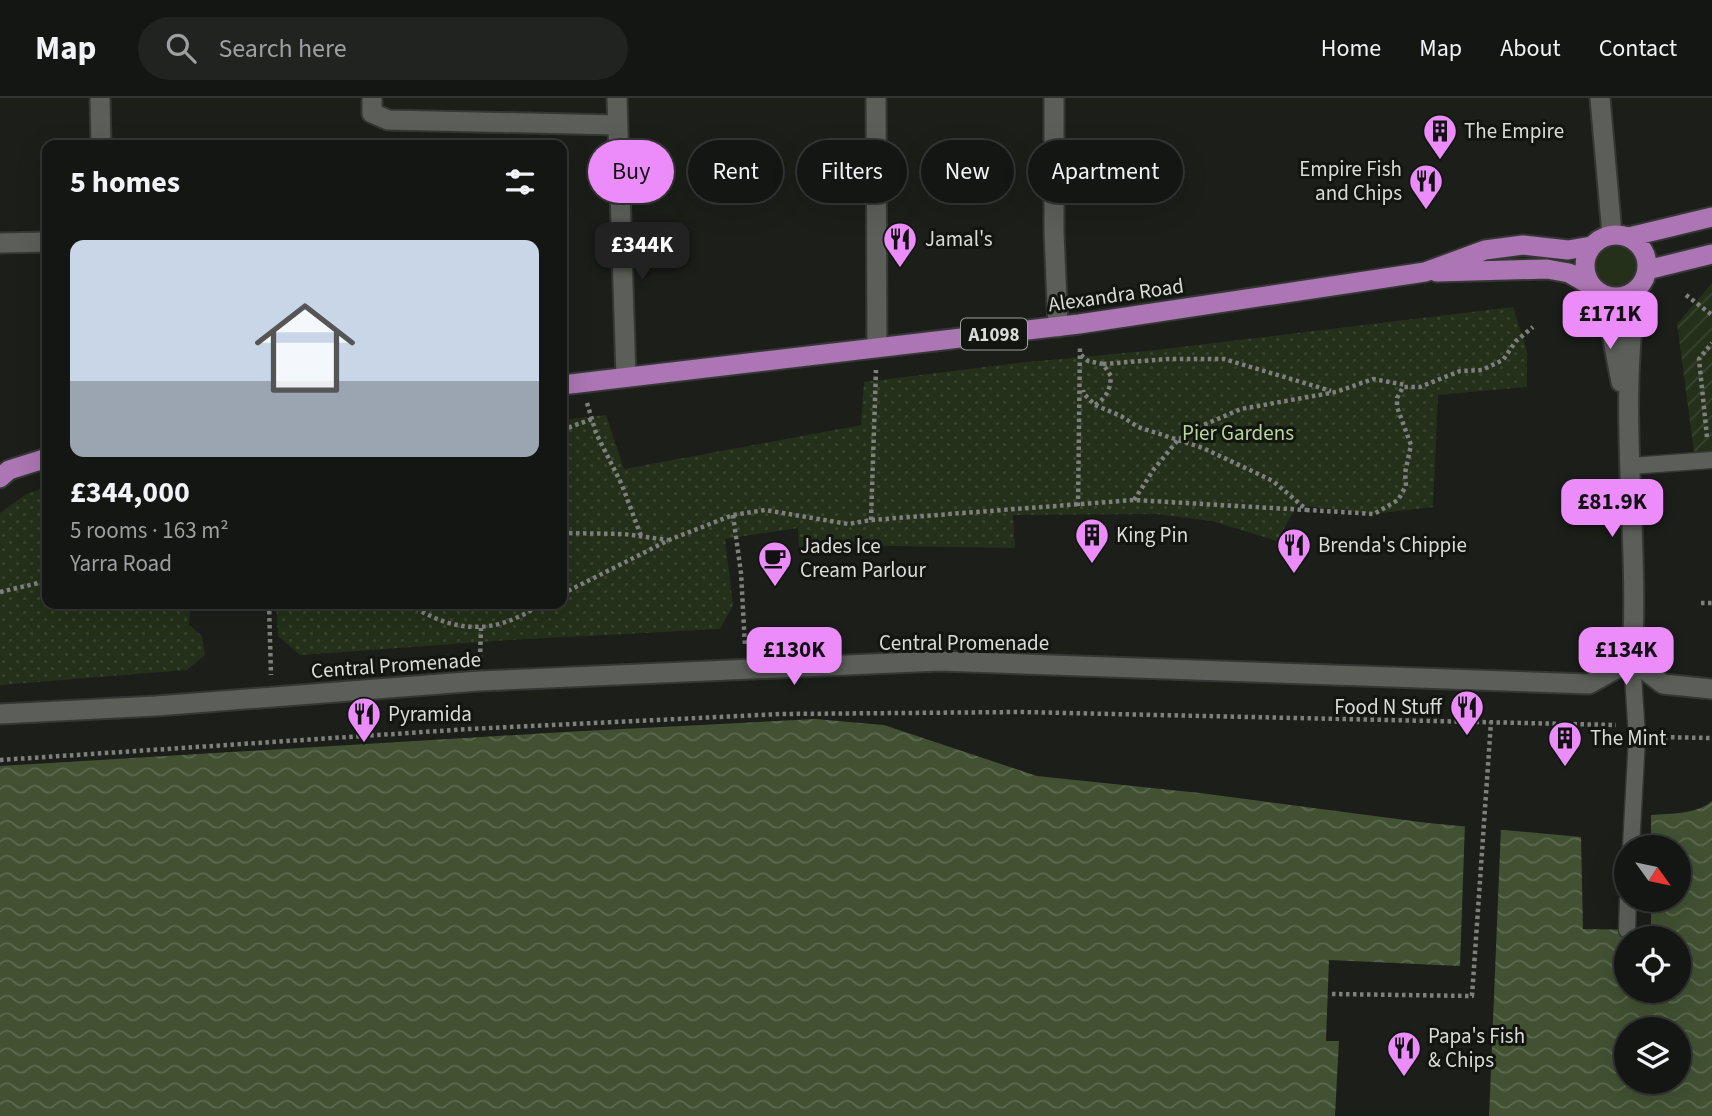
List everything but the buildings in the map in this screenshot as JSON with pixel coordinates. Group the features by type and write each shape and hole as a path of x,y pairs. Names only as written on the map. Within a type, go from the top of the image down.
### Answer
{"main road":[{"name":"Alexandra Road","path":"1426,272 1485,250 1523,245 1568,250 1591,246 1600,238 1712,217"},
{"path":"1621,236 1640,245 1646,257 1647,270 1637,289"},
{"path":"1591,246 1584,267 1595,290"},
{"path":"1647,270 1712,254"},
{"name":"Alexandra Road","path":"571,384 1058,327 1426,272 1547,269 1569,272 1607,296 1628,295 1637,289"},
{"path":"0,478 9,470 42,460"}],"street":[{"path":"100,98 101,140"},
{"path":"617,98 626,377"},
{"path":"876,98 877,347"},
{"path":"1054,98 1054,233 1058,327"},
{"path":"1600,98 1621,236"},
{"path":"372,105 388,120 617,125"},
{"path":"0,243 42,242"},
{"path":"1627,418 1637,289"},
{"path":"1595,290 1610,324 1627,418 1631,466 1634,636 1632,660 1663,684 1712,689"},
{"name":"Central Promenade","path":"0,715 479,681 939,662 1589,684 1632,660"}],"lane":[{"path":"1631,466 1712,460"},
{"path":"1632,660 1636,737 1632,835"}],"path":[{"path":"1686,295 1712,315"},
{"path":"1078,506 1081,375 1079,324"},
{"path":"567,591 668,540 733,515 765,510 848,524 870,520 1134,500 1374,514 1398,500 1406,486 1405,473 1411,445 1397,407 1397,398 1403,387 1420,387 1460,371 1482,370 1503,360 1516,341 1532,327"},
{"path":"1712,343 1699,359 1706,437 1712,437"},
{"path":"870,520 877,347"},
{"path":"1081,355 1087,361 1103,363 1224,359 1336,392"},
{"path":"1095,405 1104,399 1109,391 1111,376 1103,363"},
{"path":"1081,375 1084,394 1095,405 1138,427 1203,449 1273,481 1307,510"},
{"path":"1134,500 1154,469 1178,440 1192,430 1241,410 1336,392 1373,379 1420,387"},
{"path":"571,384 592,419 596,433 622,485 641,536"},
{"path":"567,428 592,419"},
{"path":"733,515 741,573 746,668"},
{"path":"567,533 641,536 668,540"},
{"path":"0,592 42,582"},
{"path":"1701,603 1712,603"},
{"path":"269,609 272,697"},
{"path":"419,609 442,621 464,628 481,628 517,618 533,609"},
{"path":"0,760 469,729 782,714 1021,712 1289,720 1615,725 1636,737 1712,738"},
{"path":"1332,994 1472,996 1491,722"}],"green space":[{"path":"1616,245 1631,251 1637,266 1631,281 1616,287 1601,281 1595,266 1601,251"},
{"path":"1712,283 1712,451 1694,452 1677,324"},
{"name":"Pier Gardens","path":"1513,307 1527,351 1527,387 1438,395 1433,507 1374,514 1297,505 1277,541 1212,521 1155,514 1013,515 1015,548 826,545 799,547 798,528 725,539 733,605 720,629 300,655 278,636 276,609 567,609 567,419 606,415 624,469 861,425 864,382 1017,363 1156,350"},
{"path":"42,488 42,609 191,609 189,625 202,636 205,655 187,670 0,685 0,513 25,495"}],"water":[{"path":"815,719 884,725 1037,776 1200,793 1428,823 1581,837 1583,929 1614,929 1614,1003 1691,1003 1691,926 1651,926 1651,912 1691,912 1691,835 1651,835 1651,815 1691,811 1712,801 1712,1116 0,1116 0,766"}],"pier":[{"path":"1465,823 1501,826 1489,1116 1335,1116 1339,1041 1326,1041 1329,960 1460,966"}],"place":[{"name":"The Empire","path":"1440,161"},
{"name":"Empire Fish and Chips","path":"1426,211"},
{"name":"Jamal's","path":"900,269"},
{"name":"King Pin","path":"1092,565"},
{"name":"Brenda's Chippie","path":"1294,575"},
{"name":"Jades Ice Cream Parlour","path":"775,588"},
{"name":"Food N Stuff","path":"1467,737"},
{"name":"Pyramida","path":"364,744"},
{"name":"The Mint","path":"1565,768"},
{"name":"Papa's Fish & Chips","path":"1404,1078"}]}
